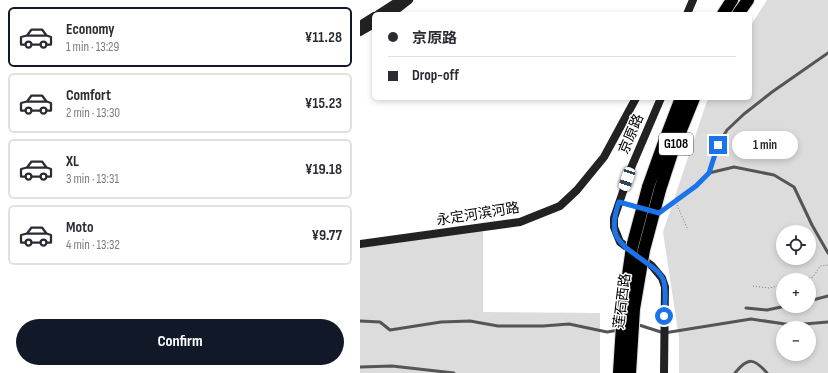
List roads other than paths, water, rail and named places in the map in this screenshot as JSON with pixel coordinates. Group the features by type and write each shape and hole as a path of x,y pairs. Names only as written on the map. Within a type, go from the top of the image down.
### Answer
{"highway":[{"path":"724,12 732,0"},
{"path":"739,12 748,0"},
{"name":"莲石西路","path":"630,373 634,309 654,189 663,145 680,100"},
{"name":"莲石西路","path":"619,373 623,310 632,247 654,189 673,150 693,100"}],"street":[{"path":"381,12 400,0"},
{"path":"394,12 409,0"},
{"path":"360,25 372,17"},
{"path":"360,32 372,25"},
{"name":"永定河滨河路","path":"360,244 520,222 560,206 577,190 604,157 635,100"},
{"name":"京原路","path":"660,100 631,168 614,218 614,226 620,242 652,266 662,278 665,286 664,373"}],"lane":[{"path":"652,212 659,213 696,186 709,173 718,145 727,130 744,114 772,92 828,53"},
{"path":"709,173 734,167 774,175 794,187 812,225 828,252"},
{"path":"619,202 646,210"},
{"path":"816,299 828,296"},
{"path":"746,308 767,310 776,308"},
{"path":"360,321 380,322 390,330 441,322 470,321 498,326 543,326 569,324 607,332 639,325 664,333 751,319 792,325 828,322"},
{"path":"735,373 747,361 752,360 759,363 767,373"},
{"path":"360,367 392,366 454,373"}]}
